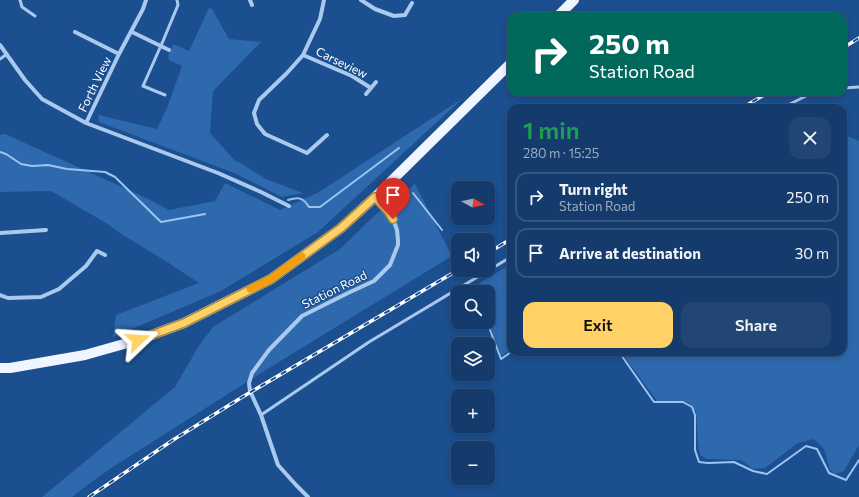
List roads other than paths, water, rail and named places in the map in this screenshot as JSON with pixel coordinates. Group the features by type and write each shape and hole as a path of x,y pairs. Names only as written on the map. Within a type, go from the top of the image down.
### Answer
{"main road":[{"path":"562,12 574,0"},
{"path":"0,368 10,368 85,355 138,340 184,323 271,279 341,228 375,197 507,67"}],"street":[{"name":"Forth View","path":"86,122 119,54 132,32 146,0"},
{"name":"Carseview","path":"324,0 320,19 303,55 259,100 254,113 257,124 265,134 307,152 327,135"},
{"path":"361,0 375,9 394,16 404,15 412,3"},
{"name":"Forth View","path":"75,32 119,54"},
{"path":"132,32 169,50"},
{"path":"0,45 25,80 42,99 86,122 218,173 289,206"},
{"name":"Carseview","path":"303,55 352,76 371,88"},
{"name":"Carseview","path":"366,94 376,82"},
{"name":"Station Road","path":"308,497 278,465 261,415 250,390 249,383 252,373 269,350 302,316 374,281 390,265 398,246 397,230 388,211 375,197"},
{"path":"0,233 46,230"},
{"path":"0,295 8,298 41,297 59,289 86,266 97,251 105,256"}],"lane":[{"path":"20,0 22,7 35,16"},
{"path":"166,95 143,86 178,5 178,0"},
{"path":"0,59 7,54"},
{"path":"847,88 859,87"},
{"path":"790,104 806,96"},
{"path":"261,415 369,342 507,258"}],"waterway":[{"path":"288,200 295,198 300,199 305,201 309,207 320,207 399,148"},
{"path":"0,152 6,154 21,164 32,166 48,165 67,169 105,172 115,177 161,222 205,214"},
{"path":"413,193 442,230"},
{"path":"490,329 501,359 507,355"},
{"path":"622,356 654,402 683,402 692,407 695,415 695,450 699,462 734,462 753,471 767,474 806,446 817,449 829,473 846,480 859,460"}],"railway":[{"path":"847,46 859,38"},
{"path":"749,104 762,96"},
{"path":"495,249 507,241"},
{"path":"89,497 173,440 244,396 451,274"}]}
